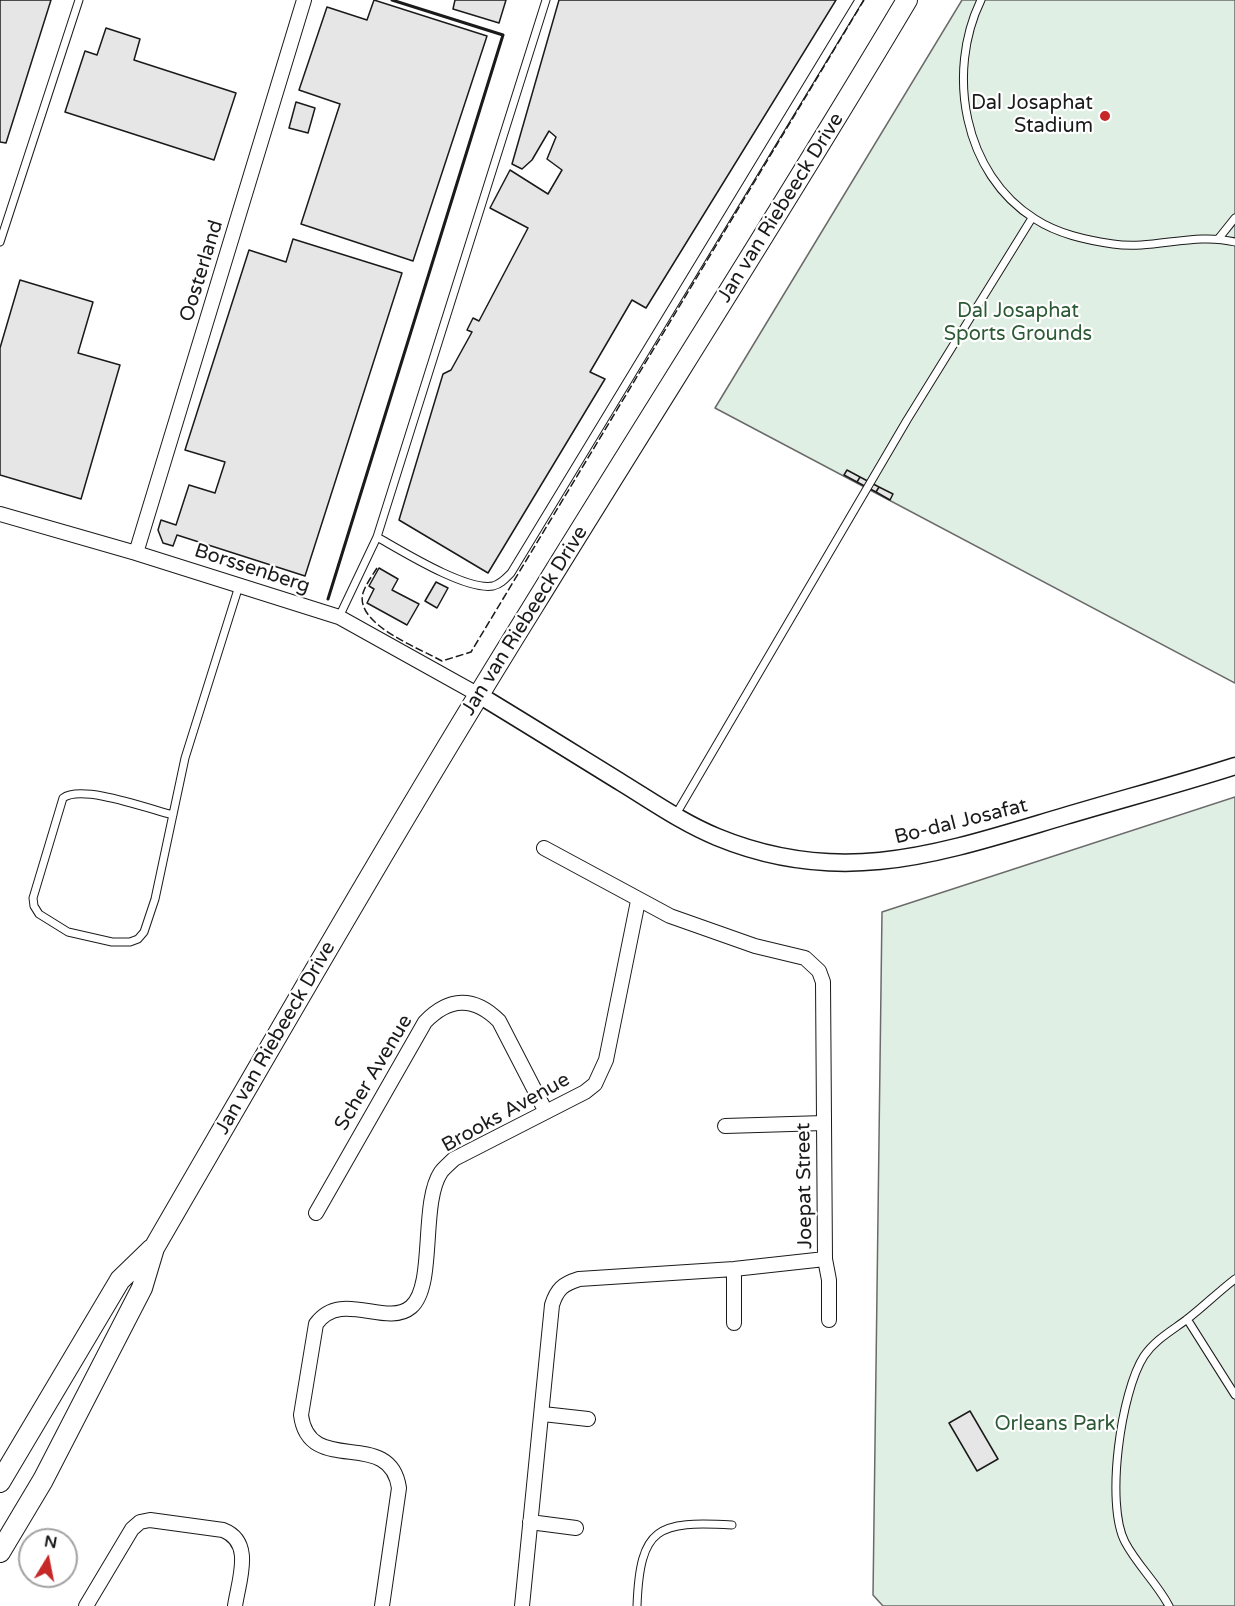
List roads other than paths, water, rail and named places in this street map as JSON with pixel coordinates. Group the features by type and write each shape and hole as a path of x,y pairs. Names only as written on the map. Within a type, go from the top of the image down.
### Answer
{"main road":[{"name":"Jan van Riebeeck Drive","path":"0,1552 43,1480 137,1298 154,1248 333,938 479,695 907,0"},
{"name":"Jan van Riebeeck Drive","path":"0,1482 120,1280 154,1248"}],"street":[{"name":"Oosterland","path":"136,553 304,0"},
{"name":"Borssenberg","path":"0,514 136,553 339,617 479,695"},
{"name":"Bo-dal Josafat","path":"479,695 675,816 724,840 752,850 795,860 840,864 889,862 940,853 1235,765"},
{"name":"Joepat Street","path":"522,1606 543,1414 552,1305 556,1292 565,1283 579,1279 734,1269 825,1259 823,982 819,971 805,958 754,946 699,928 638,901 544,848"},
{"name":"Brooks Avenue","path":"381,1606 399,1488 397,1474 390,1464 378,1457 325,1449 310,1440 303,1429 301,1415 316,1324 322,1316 345,1309 399,1312 410,1308 418,1299 422,1284 431,1205 441,1172 454,1159 585,1092 595,1083 602,1072 638,901"},
{"name":"Scher Avenue","path":"316,1214 426,1022 438,1009 452,1003 470,1004 488,1010 499,1021 546,1112"},
{"path":"725,1126 824,1123"},
{"path":"825,1259 829,1280 829,1320"},
{"path":"734,1269 734,1323"},
{"path":"543,1414 588,1419"},
{"path":"86,1606 132,1528 140,1522 150,1520 223,1530 233,1534 240,1541 242,1552 235,1606"},
{"path":"530,1522 576,1528"}],"lane":[{"path":"0,242 79,0"},
{"path":"339,617 376,537 546,0"},
{"path":"376,537 467,583 479,586 501,584 511,573 859,0"},
{"path":"981,0 970,24 963,52 962,72 968,120 978,150 1002,190 1032,218 1073,236 1116,245 1159,246 1219,238 1235,242"},
{"path":"675,816 888,451 1032,218"},
{"path":"1219,238 1235,218"},
{"path":"173,815 87,793 69,793 63,798 33,898 39,914 68,932 112,942 130,942 144,932 164,864 185,758 239,586"},
{"path":"1169,1606 1159,1588 1125,1542 1117,1522 1116,1475 1122,1426 1133,1381 1144,1356 1161,1337 1235,1280"},
{"path":"1186,1319 1235,1395"},
{"path":"637,1606 641,1564 656,1533 668,1526 683,1523 732,1525"}],"place":[{"name":"Dal Josaphat Stadium","path":"1105,116"}],"park label":[{"name":"Dal Josaphat Sports Grounds","path":"1018,324"},
{"name":"Orleans Park","path":"1055,1425"}]}
